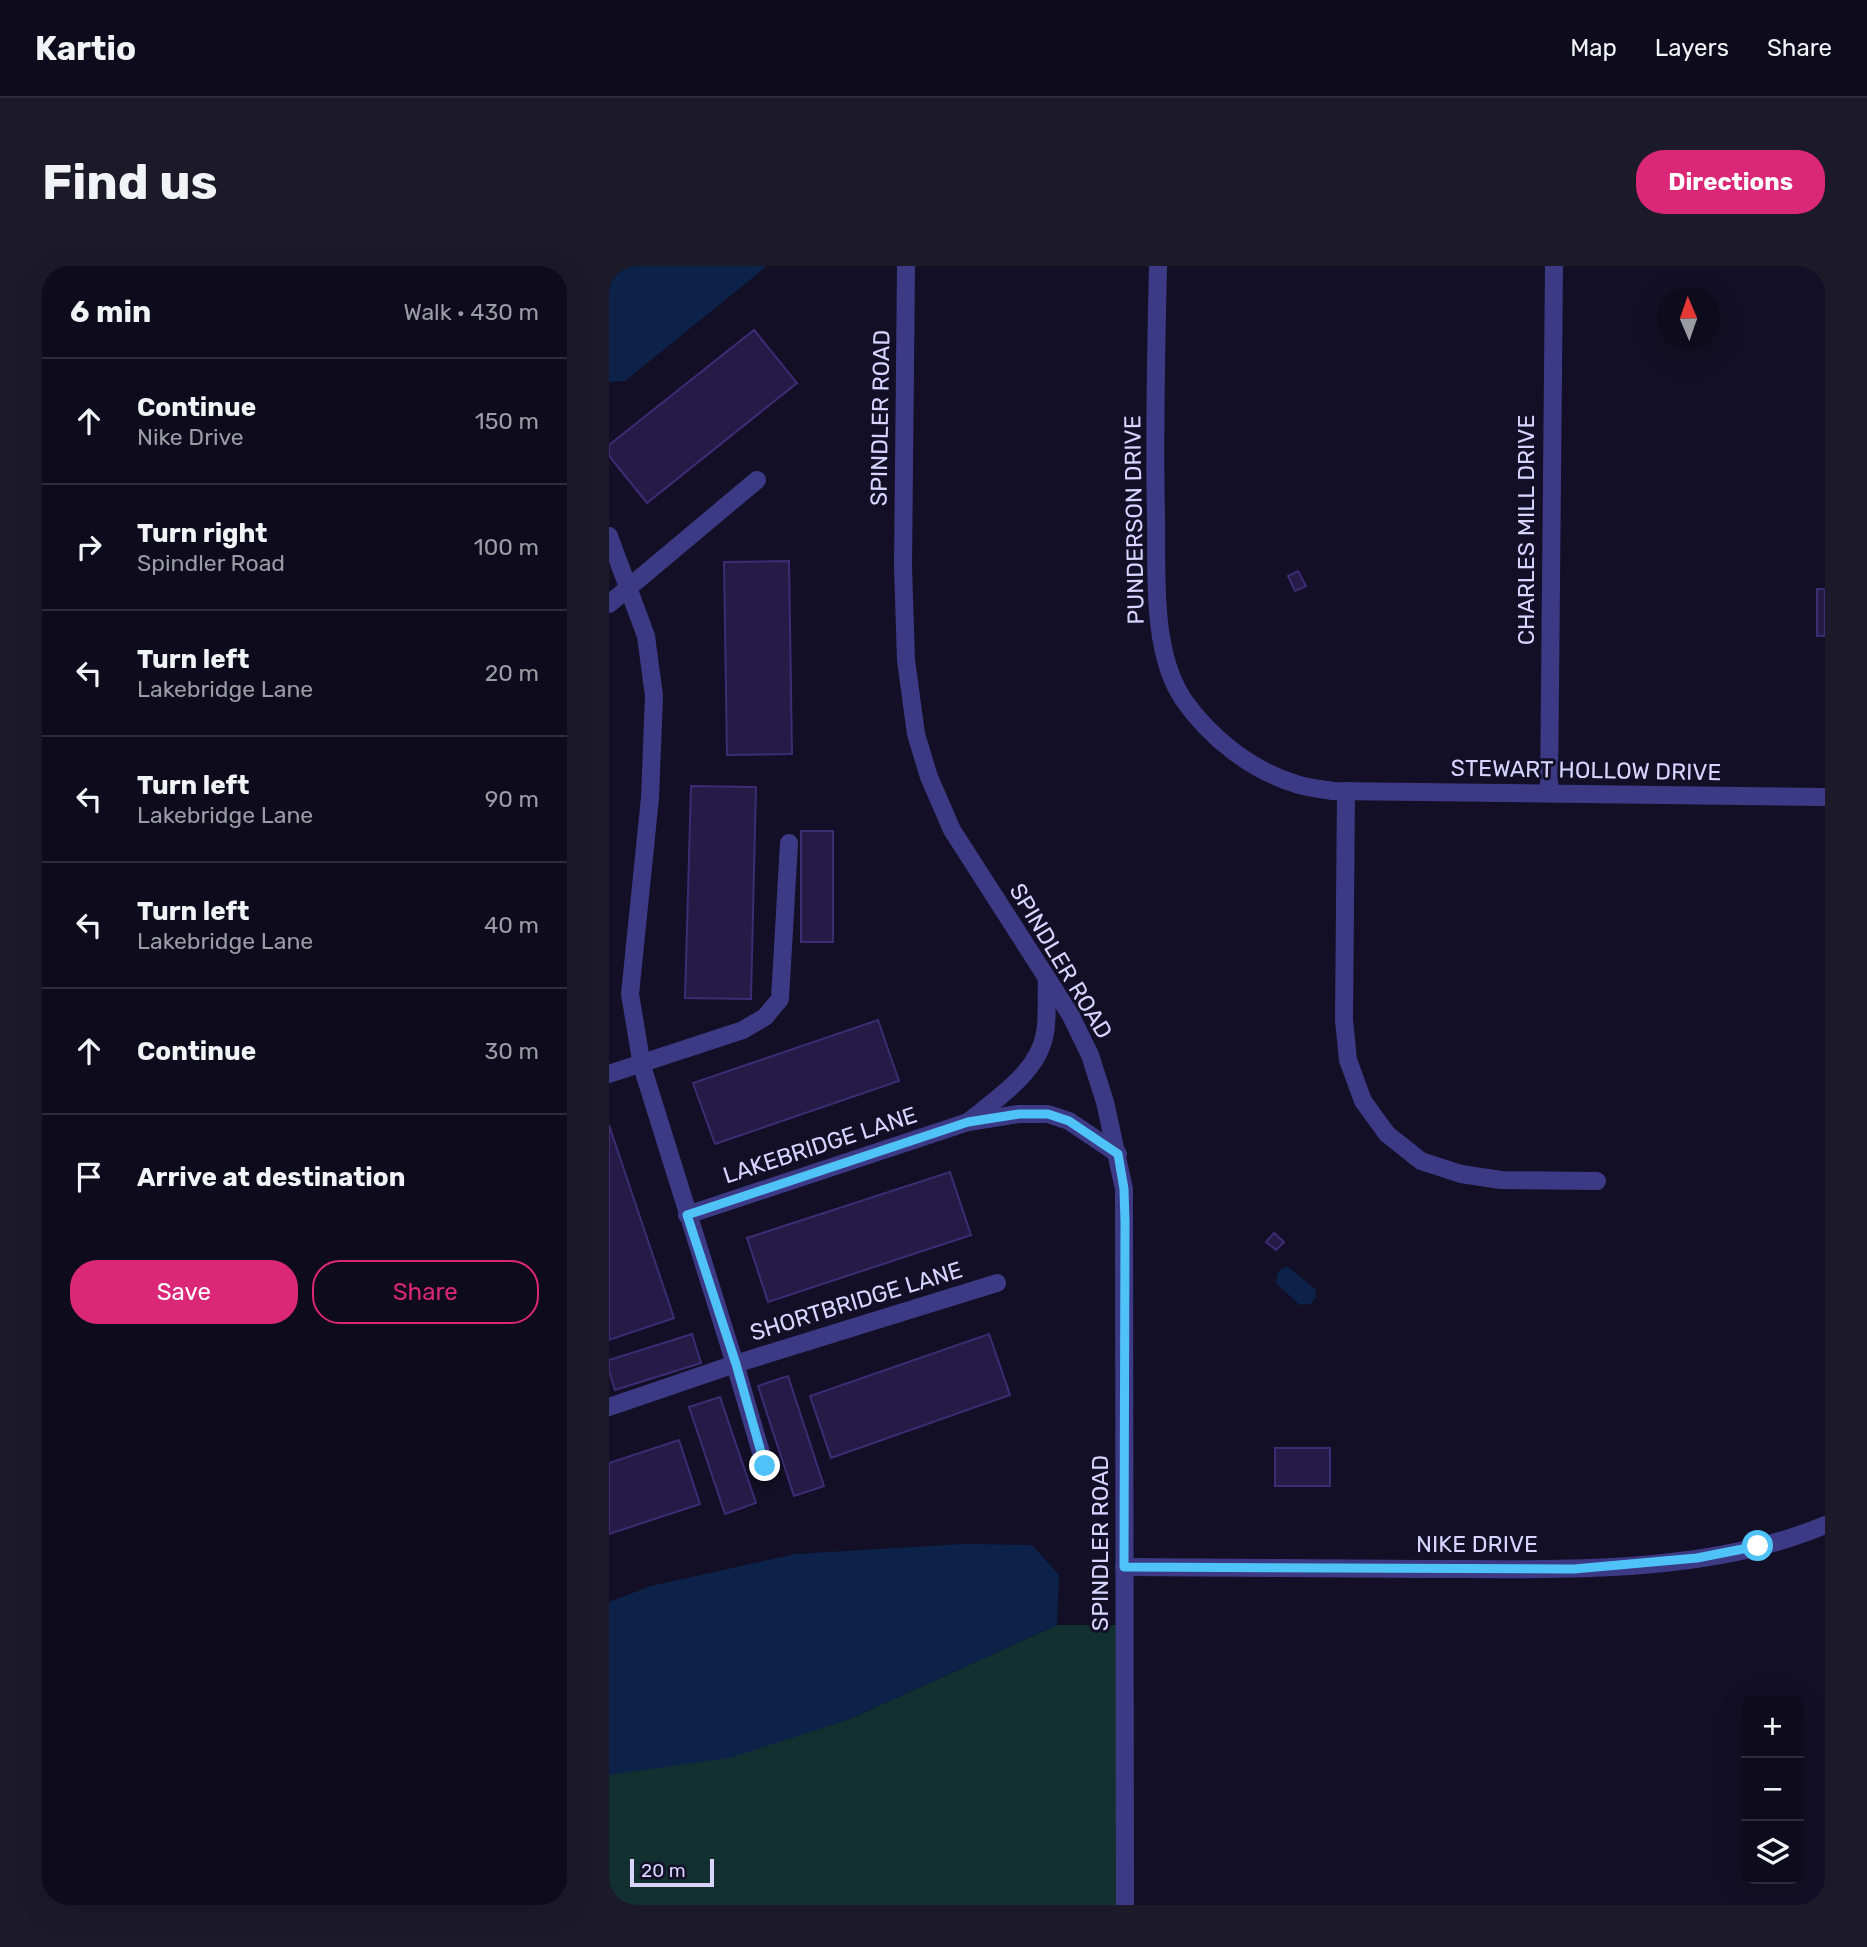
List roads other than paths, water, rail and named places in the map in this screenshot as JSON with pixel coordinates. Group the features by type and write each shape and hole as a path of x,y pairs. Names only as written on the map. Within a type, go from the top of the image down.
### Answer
{"street":[{"name":"SPINDLER ROAD","path":"906,266 903,567 906,660 916,734 929,777 952,830 1070,1014 1090,1055 1118,1154 1124,1189 1125,1905"},
{"name":"PUNDERSON DRIVE","path":"1158,266 1155,456 1158,599 1160,634 1169,667 1182,698 1231,751 1263,771 1297,785 1346,791"},
{"name":"CHARLES MILL DRIVE","path":"1549,793 1554,266"},
{"path":"609,604 757,480"},
{"path":"609,536 646,636 654,696 650,797 630,994 641,1063 736,1364 765,1466"},
{"name":"STEWART HOLLOW DRIVE","path":"1346,791 1825,797"},
{"path":"1346,791 1345,1020 1348,1060 1363,1101 1387,1134 1421,1161 1461,1174 1501,1180 1597,1181"},
{"path":"609,1074 743,1030 765,1017 780,999 789,843"},
{"name":"LAKEBRIDGE LANE","path":"968,1122 1014,1083 1035,1059 1045,1035 1047,979"},
{"name":"LAKEBRIDGE LANE","path":"687,1215 968,1122 1019,1114 1048,1114 1069,1121 1118,1154"},
{"name":"SHORTBRIDGE LANE","path":"609,1407 736,1364 997,1283"},
{"name":"NIKE DRIVE","path":"1124,1567 1574,1569 1697,1558 1758,1546 1825,1525"}],"water":[{"path":"609,266 767,266 625,381 609,382"},
{"path":"1288,1267 1315,1289 1316,1297 1311,1304 1300,1305 1276,1283 1279,1272"},
{"path":"963,1544 1032,1545 1059,1575 1057,1625 850,1719 730,1758 609,1775 609,1602 651,1586 795,1554"}]}
